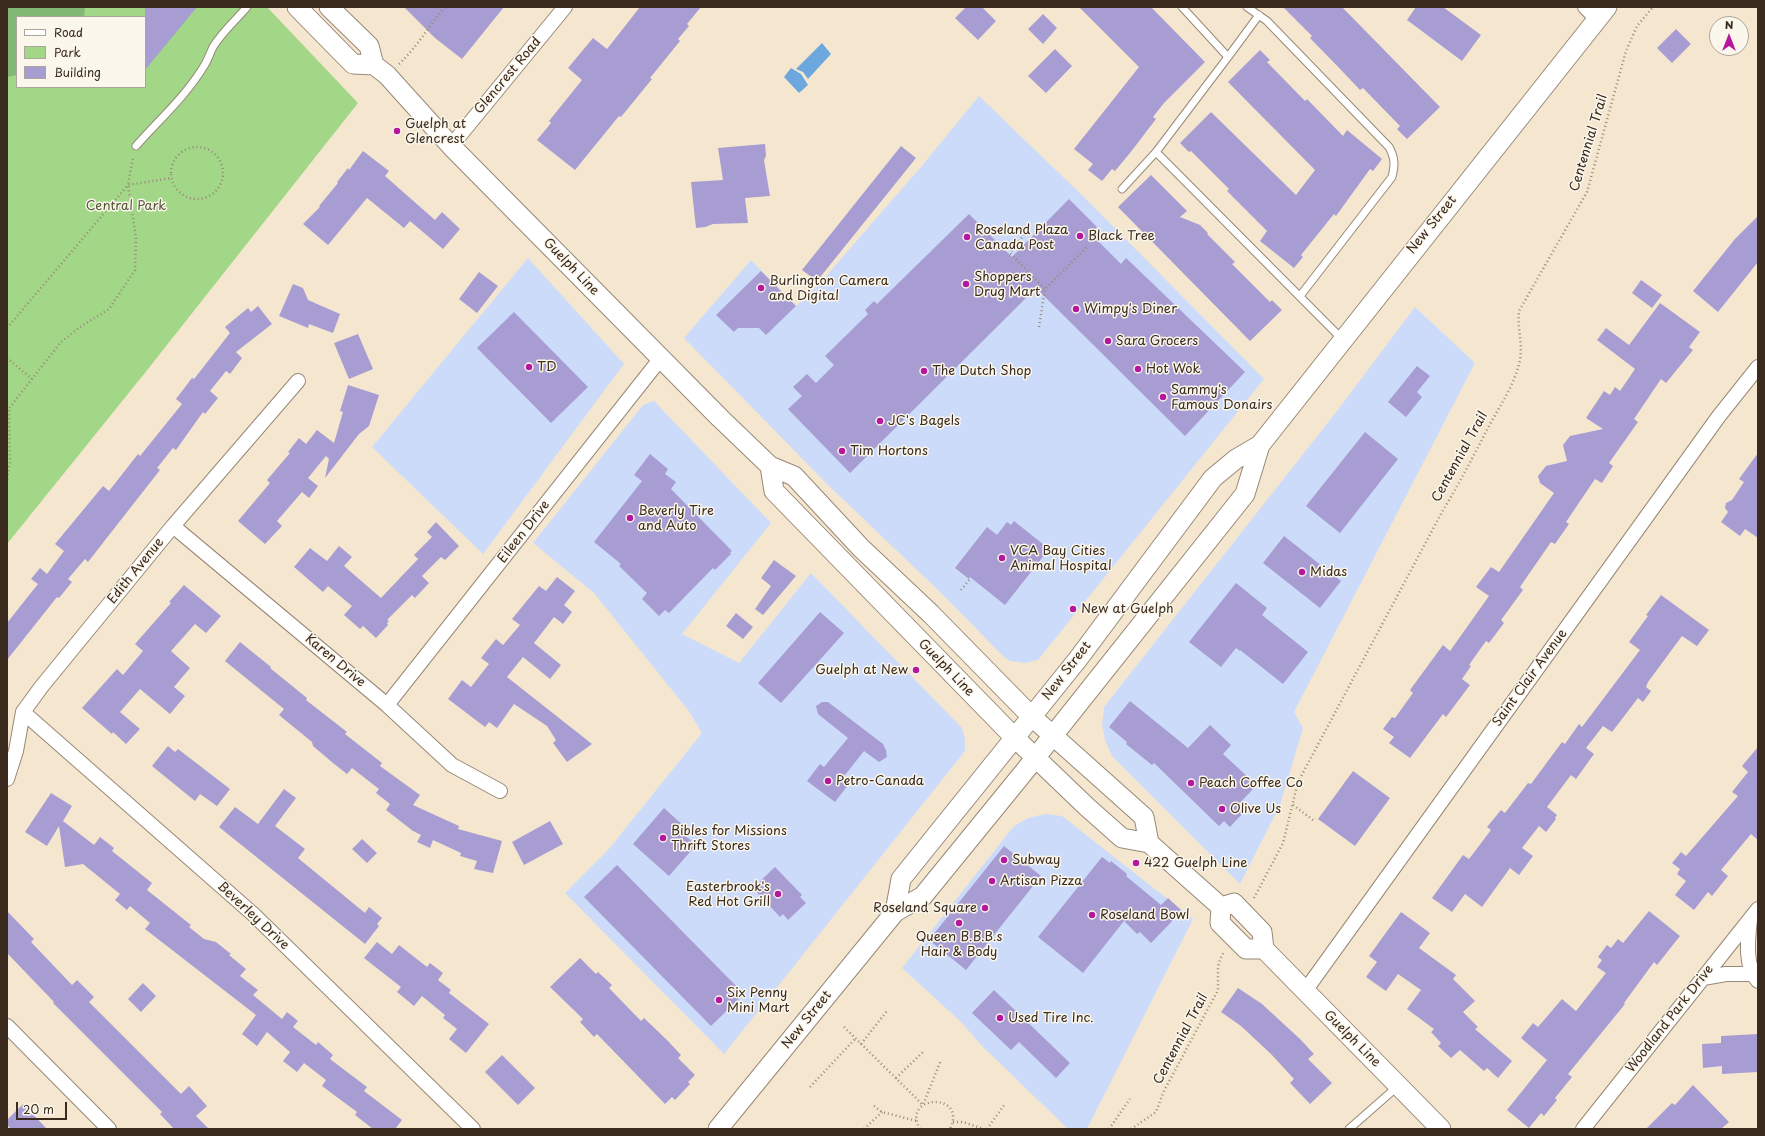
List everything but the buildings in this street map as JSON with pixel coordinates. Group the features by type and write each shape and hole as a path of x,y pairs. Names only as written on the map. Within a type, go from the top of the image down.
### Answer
{"main road":[{"path":"297,7 353,64 381,70"},
{"name":"Guelph Line","path":"329,7 369,46 381,70 451,146 661,358 770,466 794,476 861,548 931,614 1031,716 1144,817 1148,843"},
{"name":"New Street","path":"895,912 901,879 1078,659 1213,478 1236,459 1260,444 1596,11"},
{"name":"New Street","path":"718,1129 895,912 923,896 1245,494 1260,444"},
{"name":"Guelph Line","path":"770,466 774,491 1014,737 1122,838 1148,843 1221,907 1220,923 1224,928 1246,948 1264,949 1441,1129"}],"street":[{"name":"Glencrest Road","path":"451,146 565,7"},
{"name":"Eileen Drive","path":"387,705 661,358"},
{"name":"Saint Clair Avenue","path":"1304,991 1719,416 1758,367"},
{"name":"Edith Avenue","path":"7,779 19,738 23,712 42,686 173,526 298,381"},
{"name":"Karen Drive","path":"173,526 387,705 452,765 500,791"},
{"name":"Beverley Drive","path":"23,712 253,914 474,1129"},
{"path":"1703,978 1726,974 1755,978 1748,946 1754,914"},
{"name":"Woodland Park Drive","path":"1582,1129 1754,914"},
{"path":"7,1026 109,1129"}],"lane":[{"path":"136,146 160,121 194,79 204,66 213,47 227,28 247,7"},
{"path":"1182,7 1228,57"},
{"path":"1247,7 1267,21 1389,147 1394,156 1392,177 1300,296"},
{"path":"1122,189 1156,152 1259,15"},
{"path":"1156,152 1342,339"},
{"path":"1349,1129 1398,1086"}],"path":[{"path":"381,70 406,58 426,35 429,27 445,7"},
{"name":"Centennial Trail","path":"1252,903 1283,843 1298,782 1326,727 1512,384 1520,359 1521,343 1518,322 1519,311 1587,192 1626,51 1637,26 1652,7"},
{"path":"7,479 10,462 8,411 61,342 80,327 109,309 135,270 136,238 128,185 130,166 136,146"},
{"path":"198,147 209,150 218,158 222,169 222,180 215,190 209,195 200,198 193,198 184,195 176,187 171,178 173,162 177,155 188,148 198,147"},
{"path":"7,328 128,185 171,178"},
{"path":"1029,228 1010,253 1045,289"},
{"path":"1039,327 1045,289 1088,246"},
{"path":"7,358 32,379"},
{"path":"961,590 970,579"},
{"path":"1293,805 1313,820"},
{"name":"Centennial Trail","path":"1131,1129 1156,1112 1164,1091 1218,990 1219,963 1227,948"},
{"path":"861,1044 887,1011"},
{"path":"844,1027 923,1105"},
{"path":"810,1087 856,1038"},
{"path":"896,1078 923,1052"},
{"path":"920,1129 917,1121 917,1115 923,1105 941,1060"},
{"path":"1109,1129 1130,1099"},
{"path":"923,1105 935,1101 941,1102 950,1110 953,1122 950,1129"},
{"path":"987,1129 1005,1104"},
{"path":"874,1106 882,1112 917,1121"},
{"path":"864,1129 882,1112"},
{"path":"953,1122 963,1122 984,1129"}],"shaded area":[{"path":"979,96 1087,200 1264,379 1038,660 1025,663 1010,661 1004,657 938,590 828,485 684,338 751,260 796,306 819,284 921,167"},
{"path":"528,258 624,364 483,554 372,447"},
{"path":"1415,307 1475,363 1294,712 1303,728 1280,805 1240,884 1112,756 1105,740 1102,724 1104,707 1337,411"},
{"path":"654,401 771,523 682,634 739,663 811,573 962,728 965,739 965,751 724,1054 565,893 608,850 702,733 688,710 594,593 533,543 643,405"},
{"path":"1045,814 1062,816 1193,919 1087,1129 1068,1129 982,1046 960,1021 902,968 1014,826 1028,818"}],"green space":[{"name":"Central Park","path":"7,7 267,7 358,103 144,374 7,544"},
{"path":"7,7 85,7 84,16 16,16 16,75 7,77"}],"water":[{"path":"822,43 831,54 808,79 803,72 796,69"},
{"path":"791,68 801,74 808,85 799,93 784,77"}],"place":[{"name":"Guelph at Glencrest","path":"397,131"},
{"name":"Black Tree","path":"1080,236"},
{"name":"Roseland Plaza Canada Post","path":"967,237"},
{"name":"Shoppers Drug Mart","path":"966,284"},
{"name":"Burlington Camera and Digital","path":"761,288"},
{"name":"Wimpy's Diner","path":"1076,309"},
{"name":"Sara Grocers","path":"1108,341"},
{"name":"TD","path":"529,367"},
{"name":"Hot Wok","path":"1138,369"},
{"name":"The Dutch Shop","path":"924,371"},
{"name":"Sammy's Famous Donairs","path":"1163,397"},
{"name":"JC's Bagels","path":"880,421"},
{"name":"Tim Hortons","path":"842,451"},
{"name":"Beverly Tire and Auto","path":"630,518"},
{"name":"VCA Bay Cities Animal Hospital","path":"1002,558"},
{"name":"Midas","path":"1302,572"},
{"name":"New at Guelph","path":"1073,609"},
{"name":"Guelph at New","path":"916,670"},
{"name":"Petro-Canada","path":"828,781"},
{"name":"Peach Coffee Co","path":"1191,783"},
{"name":"Olive Us","path":"1222,809"},
{"name":"Bibles for Missions Thrift Stores","path":"663,838"},
{"name":"Subway","path":"1004,860"},
{"name":"422 Guelph Line","path":"1136,863"},
{"name":"Artisan Pizza","path":"992,881"},
{"name":"Easterbrook's Red Hot Grill","path":"778,894"},
{"name":"Roseland Square","path":"985,908"},
{"name":"Roseland Bowl","path":"1092,915"},
{"name":"Queen B.B.B.s Hair & Body","path":"959,923"},
{"name":"Six Penny Mini Mart","path":"719,1000"},
{"name":"Used Tire Inc.","path":"1000,1018"}]}
